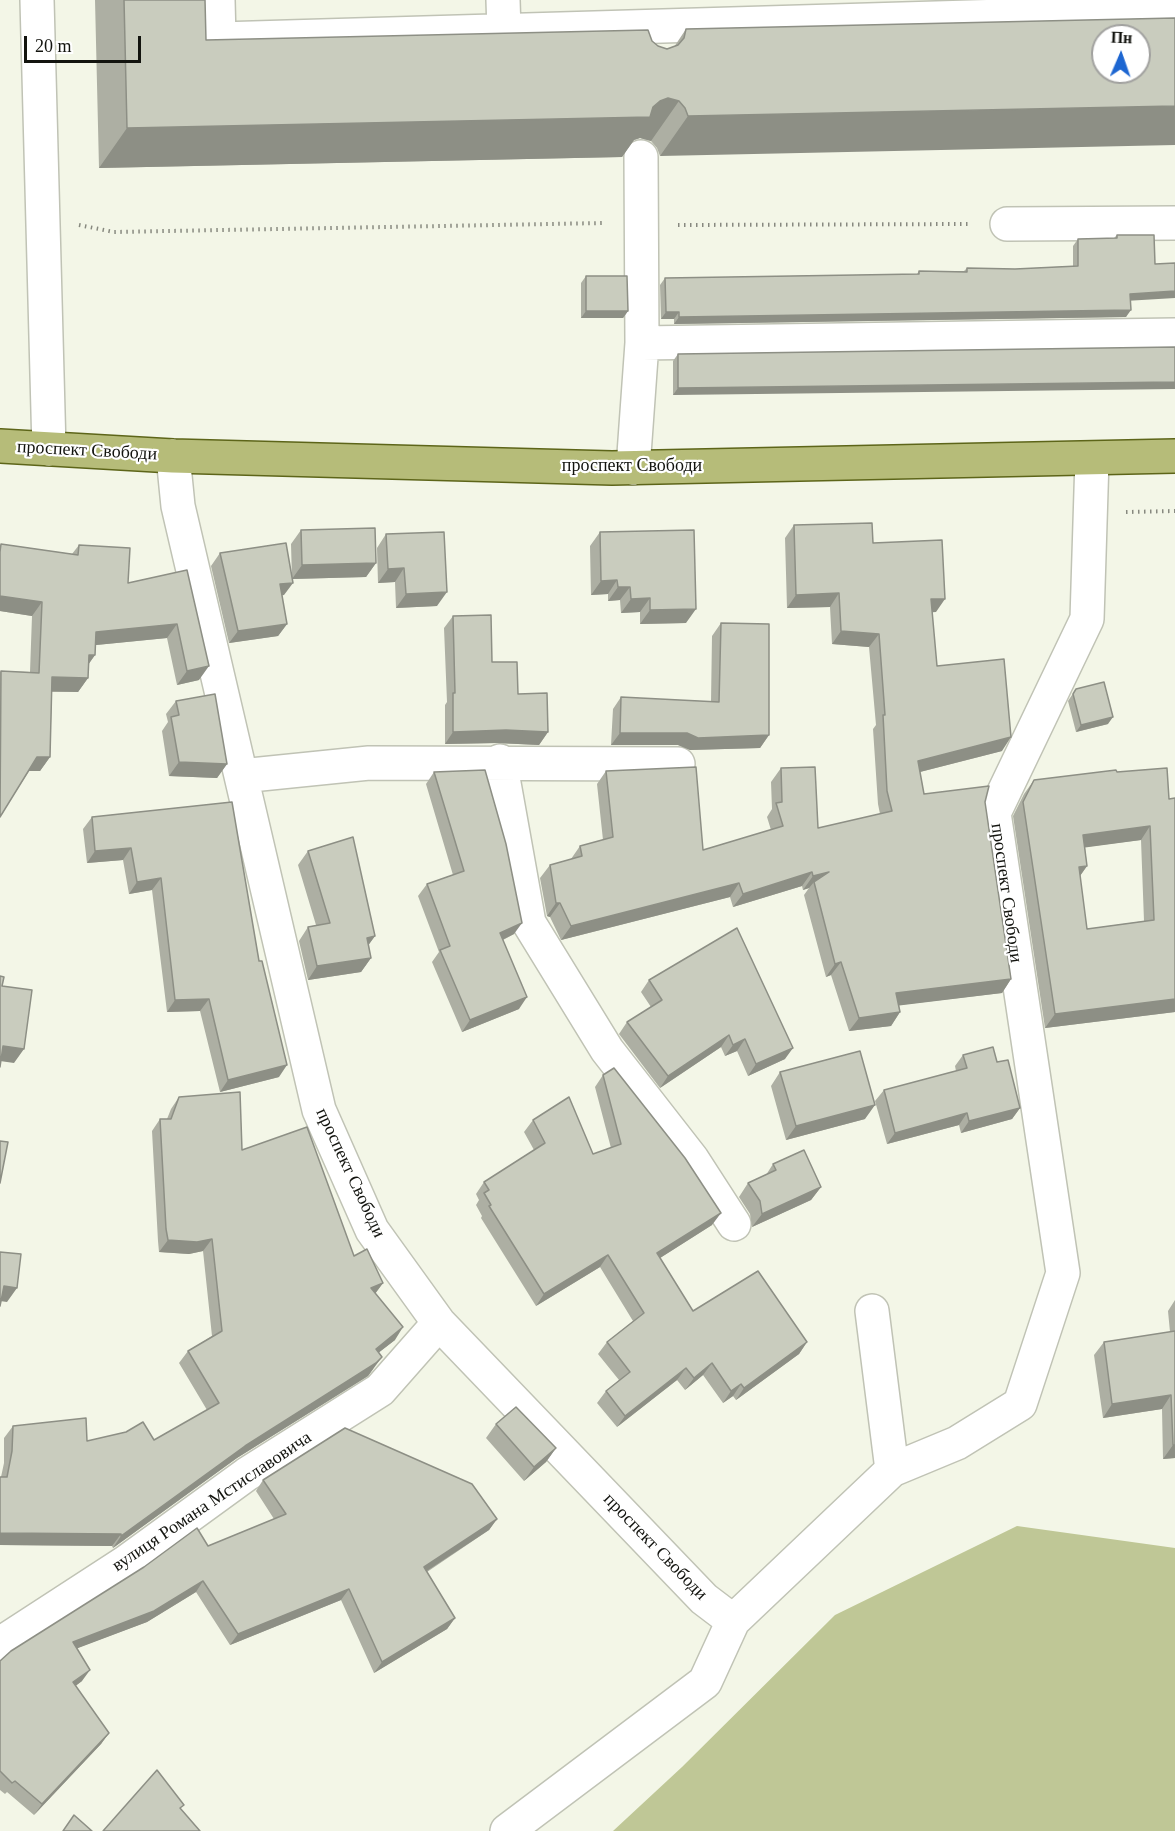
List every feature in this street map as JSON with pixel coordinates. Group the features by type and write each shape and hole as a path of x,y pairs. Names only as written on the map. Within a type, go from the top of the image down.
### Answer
{"main road":[{"name":"проспект Свободи","path":"0,446 173,456 633,468 1175,456"}],"street":[{"path":"37,0 49,449"},
{"path":"218,0 219,39 503,16 637,27 715,12 986,8 1175,11"},
{"path":"637,27 639,59"},
{"path":"633,468 642,343 641,157"},
{"path":"1007,224 1175,223"},
{"path":"642,343 1175,334"},
{"name":"проспект Свободи","path":"173,456 178,506 319,1110 372,1230 439,1323 704,1599 733,1621"},
{"name":"проспект Свободи","path":"892,1470 957,1443 1020,1404 1063,1273 994,813 1087,619 1092,459"},
{"path":"241,776 369,763 500,761 678,764"},
{"path":"500,761 529,923 607,1050 692,1159 734,1224"},
{"path":"507,1831 705,1682 733,1621 892,1470 872,1311"},
{"name":"вулиця Романа Мстиславовича","path":"0,1644 126,1562 247,1474 380,1390 439,1323"}],"path":[{"path":"114,232 642,223 710,226 1007,224"},
{"path":"1090,512 1175,511"}],"green space":[{"path":"1017,1526 1175,1548 1175,1831 613,1831 682,1767 835,1615"}],"building":[{"path":"124,0 205,0 206,40 648,30 652,41 667,49 678,45 684,38 686,29 1175,18 1175,106 688,116 679,101 668,98 653,107 650,117 127,128"},
{"path":"1117,235 1154,235 1155,264 1175,263 1175,291 1130,294 1131,310 679,317 679,312 666,312 665,278 919,274 919,271 967,272 967,268 1015,269 1078,266 1078,239 1117,238"},
{"path":"586,276 627,276 628,311 586,311"},
{"path":"1175,347 1175,382 678,388 678,354"},
{"path":"872,523 873,543 942,540 945,599 931,599 937,666 1004,659 1011,737 918,761 924,794 989,786 985,802 1011,979 896,993 900,1012 859,1018 841,962 835,964 814,882 829,872 813,876 812,872 743,894 739,883 571,926 560,903 556,903 550,865 582,856 580,846 613,837 606,771 696,767 703,850 783,826 776,803 782,802 781,768 815,767 818,828 892,811 887,791 883,715 885,715 879,634 841,631 839,593 796,595 794,525"},
{"path":"375,528 376,563 302,565 301,530"},
{"path":"694,530 696,609 650,610 650,598 631,599 630,587 618,587 617,580 601,581 600,532"},
{"path":"444,532 447,592 406,594 404,568 388,569 386,534"},
{"path":"286,543 293,583 280,584 287,624 238,631 220,553"},
{"path":"1,544 78,555 79,545 130,548 128,583 187,570 209,666 187,671 177,624 96,632 95,655 89,655 88,678 52,677 50,757 37,757 0,817 1,671 39,673 42,602 0,596"},
{"path":"491,615 492,662 517,662 518,694 547,693 548,732 506,730 453,732 453,693 455,693 453,616"},
{"path":"721,623 769,624 769,735 698,738 687,733 620,733 621,697 719,702"},
{"path":"1104,682 1113,717 1081,725 1073,694 1076,689"},
{"path":"215,694 227,764 179,762 171,717 179,715 176,701"},
{"path":"1167,768 1169,799 1175,798 1175,999 1055,1014 1023,802 1034,780 1116,770 1117,772","holes":["1150,826 1154,920 1087,929 1079,867 1087,866 1083,835"]},
{"path":"485,770 506,844 522,923 500,933 527,997 470,1020 440,950 450,946 427,884 464,871 434,772"},
{"path":"232,802 259,961 262,961 287,1065 228,1080 209,999 175,1000 161,878 137,882 131,848 95,851 92,817"},
{"path":"353,837 375,936 367,938 371,958 317,966 308,927 330,923 308,851"},
{"path":"737,928 793,1048 756,1064 745,1039 733,1045 729,1035 668,1076 627,1022 662,1000 649,980"},
{"path":"0,976 4,977 2,986 32,990 24,1049 3,1046 0,1067"},
{"path":"993,1047 997,1062 1008,1060 1020,1108 969,1121 967,1113 895,1133 884,1090 967,1068 963,1055"},
{"path":"860,1051 875,1105 796,1126 780,1072"},
{"path":"614,1068 685,1158 721,1213 657,1253 693,1311 758,1271 807,1342 744,1388 741,1384 731,1391 712,1363 694,1378 686,1368 625,1416 606,1391 630,1372 607,1342 644,1313 608,1255 544,1294 489,1206 491,1205 484,1193 489,1190 484,1182 545,1143 533,1120 569,1097 593,1154 621,1144 603,1075"},
{"path":"240,1092 242,1150 307,1127 354,1256 367,1249 383,1283 371,1288 403,1327 376,1349 382,1357 376,1363 245,1446 121,1536 121,1534 0,1533 0,1477 7,1477 12,1451 13,1426 86,1418 87,1441 126,1432 143,1422 154,1440 219,1403 188,1351 222,1331 212,1239 197,1242 168,1240 160,1119 171,1119 179,1097"},
{"path":"0,1141 8,1142 0,1183"},
{"path":"804,1150 821,1187 762,1214 760,1201 748,1183 776,1170 773,1164"},
{"path":"0,1252 21,1254 17,1288 4,1286 0,1306"},
{"path":"1175,1331 1175,1445 1173,1445 1171,1395 1112,1404 1104,1342"},
{"path":"516,1407 556,1448 534,1467 496,1424"},
{"path":"345,1428 472,1484 497,1519 424,1567 455,1618 382,1662 349,1589 238,1634 203,1581 154,1611 73,1642 90,1670 73,1682 109,1733 42,1804 15,1781 12,1783 0,1771 0,1661 11,1651 144,1567 197,1528 208,1546 286,1514 263,1480"},
{"path":"157,1770 184,1805 180,1808 200,1831 103,1831"},
{"path":"74,1815 92,1831 63,1831"}]}
